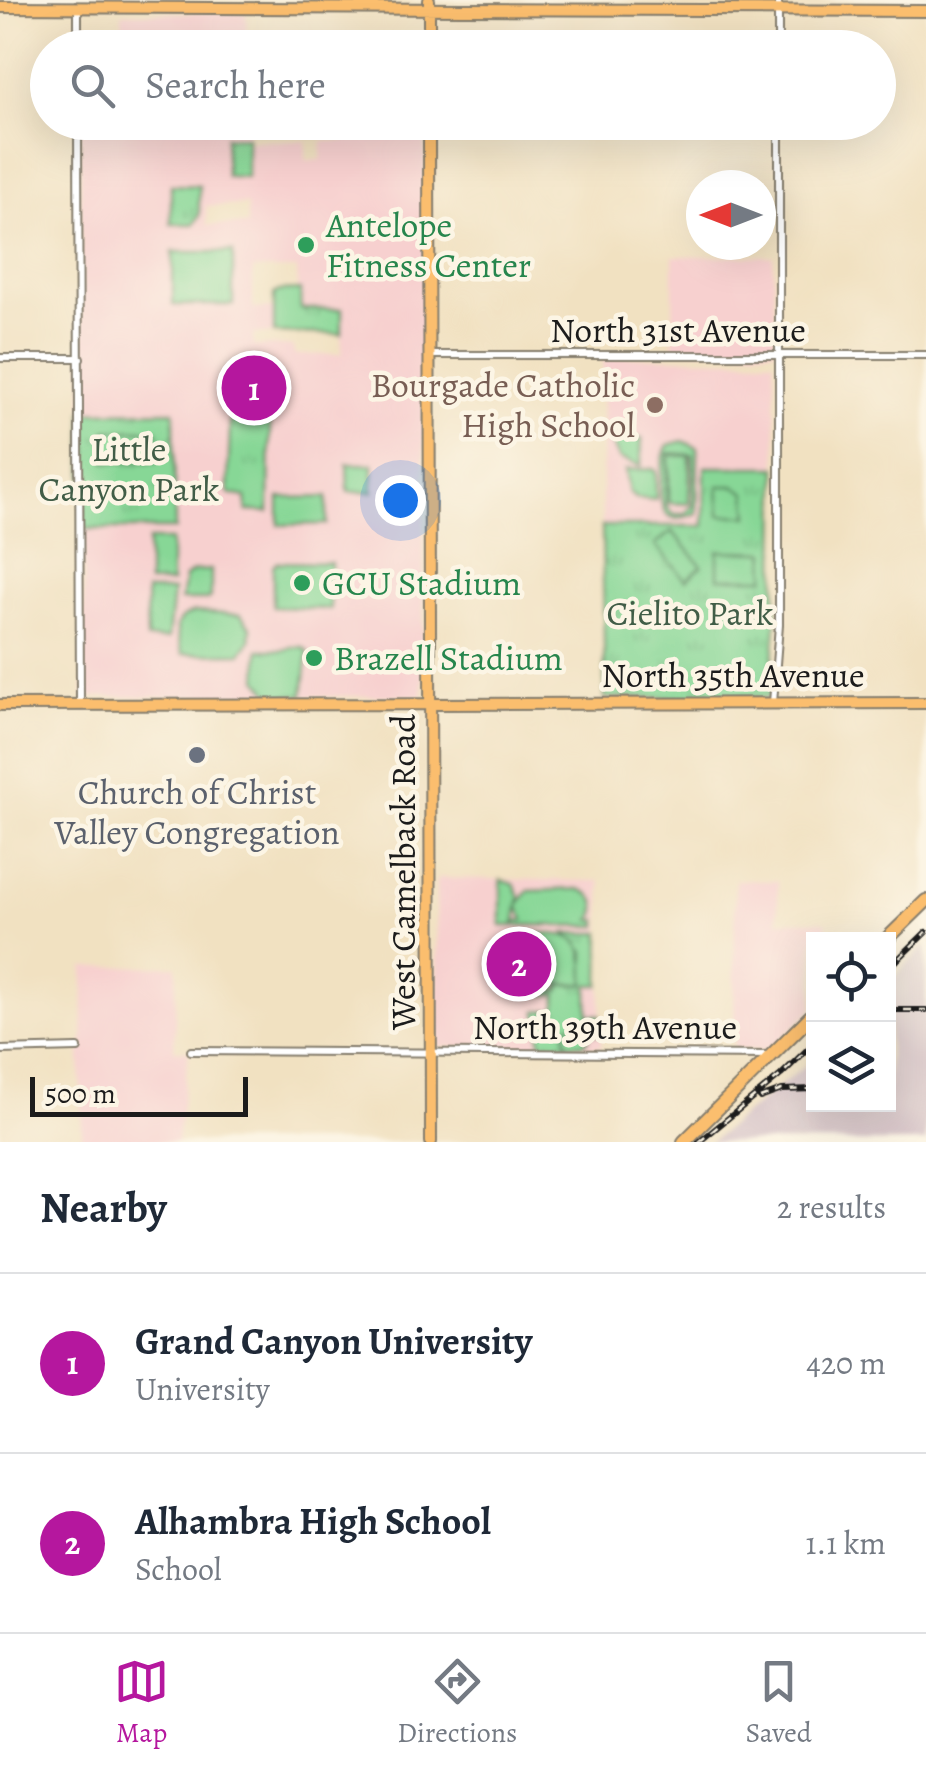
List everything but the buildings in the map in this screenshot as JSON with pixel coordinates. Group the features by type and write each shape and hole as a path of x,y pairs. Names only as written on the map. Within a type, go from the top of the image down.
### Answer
{"highway":[{"path":"896,934 926,901"},
{"path":"896,936 926,909"},
{"path":"692,1142 806,1022"},
{"path":"684,1142 806,1029"}],"main road":[{"path":"429,4 429,30"},
{"path":"0,7 778,5 926,12"},
{"name":"West Camelback Road","path":"429,140 431,1142"},
{"name":"North 35th Avenue","path":"0,704 926,703"}],"street":[{"path":"78,8 78,30"},
{"path":"78,140 80,704"},
{"path":"774,703 779,625 779,140"},
{"name":"North 31st Avenue","path":"430,355 926,354"},
{"path":"0,356 80,356"},
{"path":"0,1050 78,1048"},
{"name":"North 39th Avenue","path":"192,1051 774,1057"}],"shaded area":[{"path":"122,13 246,13 246,30 122,30"},
{"path":"80,140 306,141 306,160 321,160 322,141 425,140 423,696 84,697 84,529 174,529 174,412 83,412","holes":["247,205 247,225 207,225 206,206","253,269 297,269 298,290 274,294 274,308 253,309","253,334 341,334 342,354 294,355 293,346 253,346"]},
{"path":"673,256 686,256 686,260 773,260 775,350 673,351"},
{"path":"603,360 774,360 777,467 705,467 705,526 602,526"},
{"path":"439,878 601,881 601,1047 438,1047"},
{"path":"735,880 778,881 778,921 826,921 826,932 806,932 806,1016 770,1049 734,1049"},
{"path":"926,945 926,1142 710,1142 806,1065 806,1112 896,1112 896,976"},
{"path":"177,966 174,1050 189,1051 177,1142 82,1142 80,1051 84,967"}],"green space":[{"path":"225,140 247,140 247,177 226,176"},
{"path":"171,185 199,186 199,216 194,224 171,224"},
{"path":"173,252 233,252 233,305 173,305"},
{"path":"300,290 301,309 342,309 342,334 274,333 274,294"},
{"name":"Little Canyon Park","path":"174,411 175,529 84,529 83,412"},
{"path":"230,420 267,420 270,426 269,512 247,511 246,497 230,494"},
{"path":"106,430 157,430 157,462 106,462"},
{"path":"613,437 642,439 641,466 620,459"},
{"path":"683,441 698,448 697,513 678,519 667,514 662,504 662,467 668,445","holes":["668,453 693,455 693,506 684,514 673,514 666,505"]},
{"path":"669,455 690,456 689,504 669,503"},
{"path":"347,464 373,464 373,492 348,492"},
{"name":"Cielito Park","path":"705,467 777,467 776,625 770,697 605,698 602,526 704,526"},
{"path":"653,469 656,500 635,498 629,493 625,470"},
{"path":"718,486 735,486 746,493 749,516 720,515"},
{"path":"327,497 327,524 279,525 279,498"},
{"path":"672,531 702,566 686,580 655,545"},
{"path":"148,540 171,540 171,583 148,583"},
{"path":"718,551 766,552 765,578 718,578"},
{"name":"GCU Stadium","path":"277,562 331,563 330,609 273,607 273,566"},
{"path":"211,570 208,600 181,600 185,577 194,571"},
{"path":"146,591 173,591 168,639 147,639"},
{"path":"195,612 241,615 251,628 250,641 241,653 182,654 178,624"},
{"path":"303,647 308,652 303,695 273,696 258,679 259,650"},
{"path":"501,880 514,884 520,896 515,926 501,926"},
{"path":"579,889 595,901 592,920 598,920 598,926 516,925 516,921 524,920 518,905 528,891"},
{"path":"536,933 563,935 577,943 584,958 585,984 539,984 535,980"},
{"path":"566,933 601,933 600,985 588,985 589,1039 584,1044 541,1043 537,1011 556,1009 557,994 541,995 537,988 560,990 561,985 584,984 585,952"},
{"path":"589,1015 600,1015 600,1034 588,1034 584,1044 567,1044 565,1034 569,1025 585,1021 588,1028"}],"railway":[{"path":"896,961 926,932"},
{"path":"896,1010 926,1010"},
{"path":"699,1142 806,1051"},
{"path":"760,1098 782,1090 806,1089"}],"place":[{"name":"Antelope Fitness Center","path":"306,245"},
{"name":"Grand Canyon University","path":"254,388"},
{"name":"Bourgade Catholic High School","path":"655,405"},
{"name":"GCU Stadium","path":"302,583"},
{"name":"Brazell Stadium","path":"314,658"},
{"name":"Church of Christ Valley Congregation","path":"197,755"},
{"name":"Alhambra High School","path":"519,964"}]}
